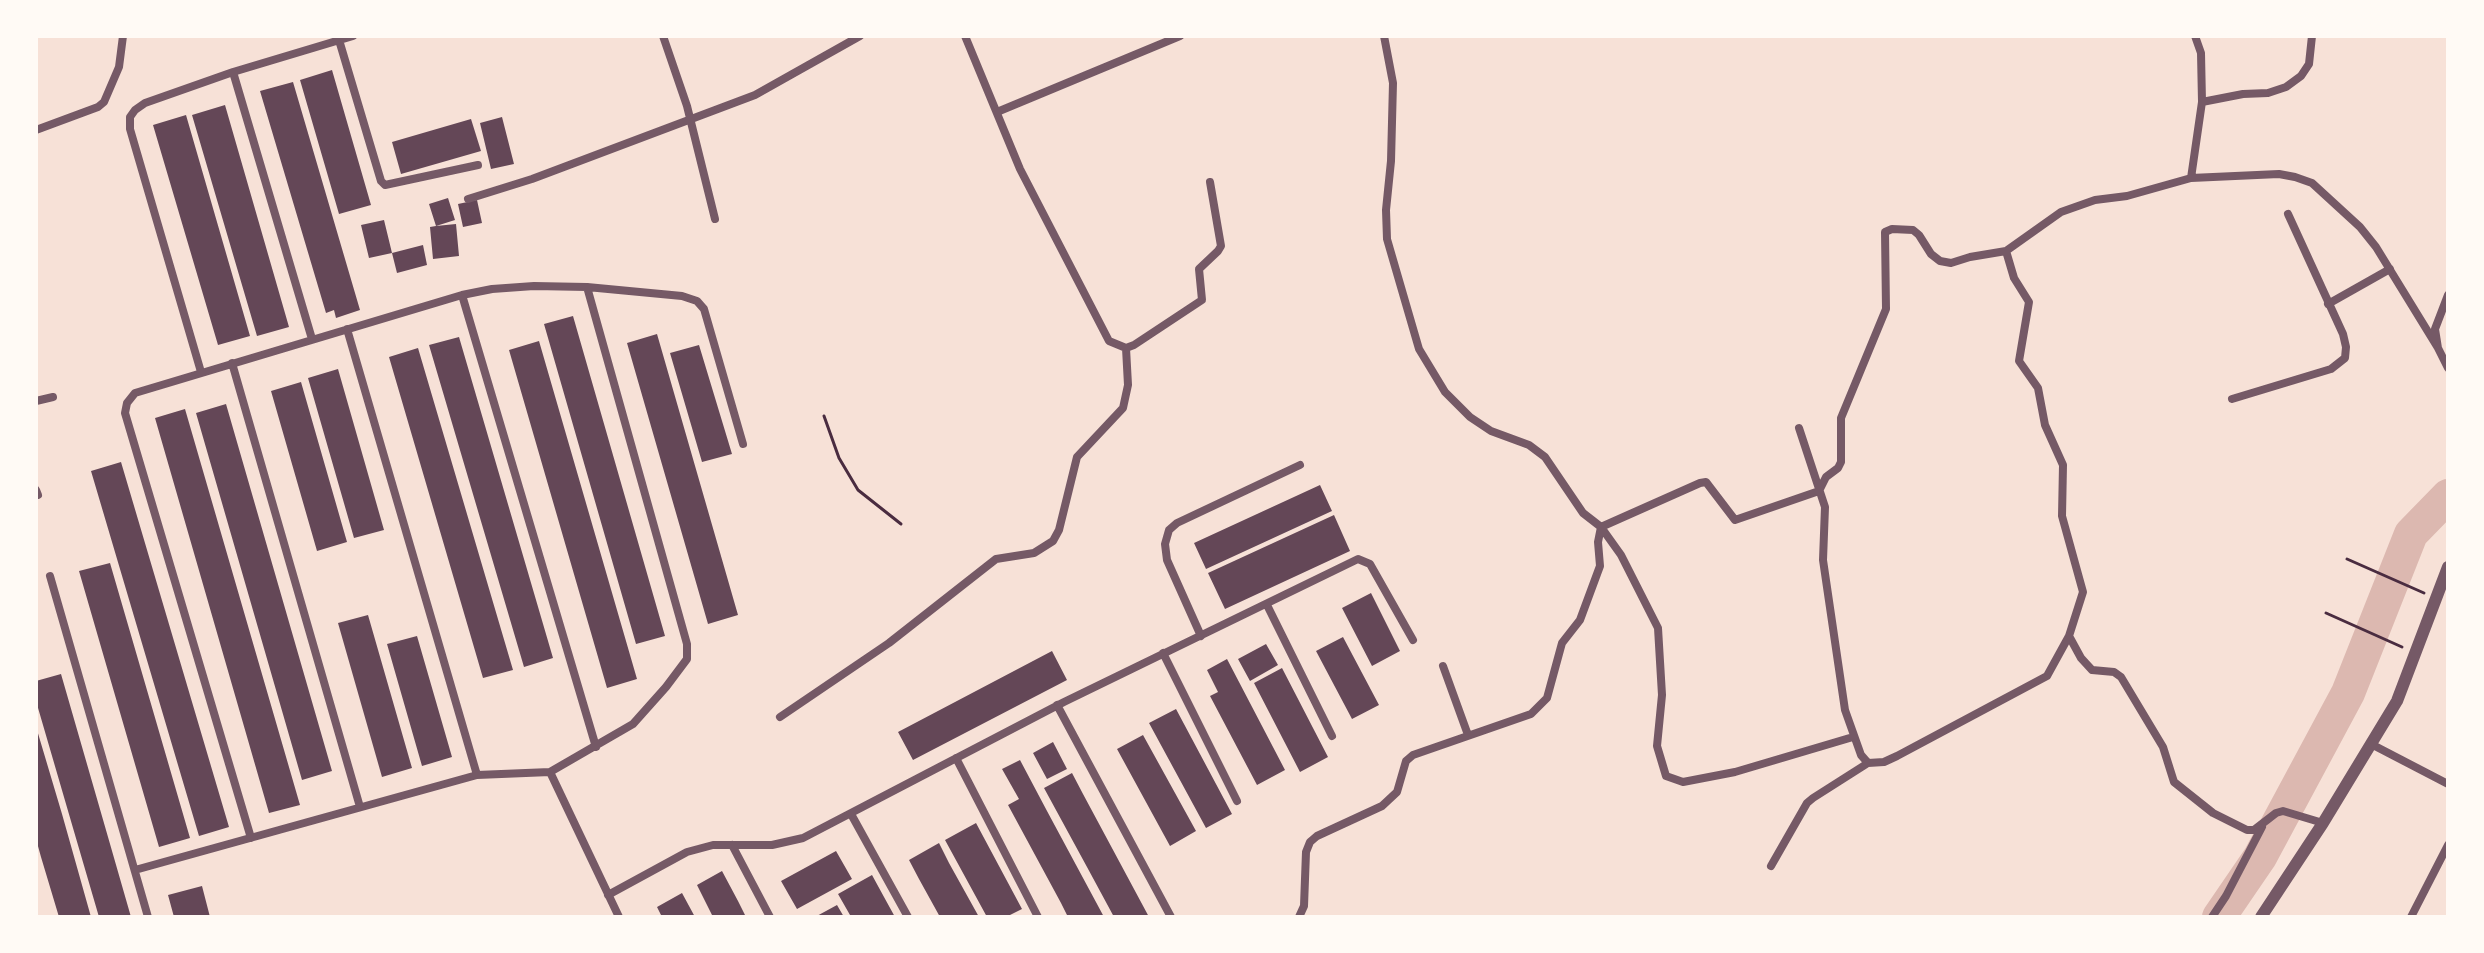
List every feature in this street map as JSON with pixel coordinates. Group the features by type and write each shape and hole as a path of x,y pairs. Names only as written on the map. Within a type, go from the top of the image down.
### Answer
{"street":[{"path":"36,130 104,102 119,67 123,36"},
{"path":"201,372 130,129 130,117 145,103 233,72 353,36"},
{"path":"663,36 689,117 715,219"},
{"path":"468,199 532,179 689,117 755,95 860,36"},
{"path":"965,36 1020,169 1109,341 1126,348 1146,339 1202,300 1199,269 1221,246 1210,182"},
{"path":"997,112 1166,38 1180,36"},
{"path":"1384,36 1393,83 1387,239 1419,349 1445,392 1470,417 1491,431 1529,445 1545,457 1583,513 1601,527 1621,555 1658,628 1662,695 1657,746 1666,776 1683,782 1735,772 1853,737"},
{"path":"2191,178 2202,102 2201,53 2195,36"},
{"path":"2202,102 2268,93 2286,87 2301,76 2309,64 2312,36"},
{"path":"339,40 381,181 385,185 478,165"},
{"path":"233,72 312,339"},
{"path":"1601,527 1706,482 1735,520 1819,491 1826,477 1841,462 1841,418 1886,309 1885,232 1892,229 1913,230 1931,254 1940,261 1951,263 2006,251 2050,218 2095,200 2127,196 2191,178 2279,174 2312,183 2360,227 2390,269 2448,368"},
{"path":"2232,399 2340,365 2345,358 2346,347 2288,214"},
{"path":"1771,866 1807,803 1868,763 1884,762 1897,756 2047,676 2069,636 2083,592 2062,516 2063,465 2045,425 2038,388 2019,361 2029,302 2014,278 2006,251"},
{"path":"2328,304 2390,269"},
{"path":"251,838 125,413 130,397 140,390 462,295 520,287 587,287 682,296 697,301 704,309 743,444"},
{"path":"135,870 477,775 550,772 633,724 666,687 688,656 587,287"},
{"path":"462,295 596,747"},
{"path":"2438,348 2435,329 2448,295"},
{"path":"347,329 477,775"},
{"path":"780,717 889,643 996,559 1034,553 1053,541 1059,530 1077,457 1123,408 1128,385 1126,348"},
{"path":"232,363 360,807"},
{"path":"36,401 53,397"},
{"path":"1799,428 1825,507 1823,560 1845,710 1853,737 1868,763"},
{"path":"1201,636 1167,560 1165,544 1169,530 1177,523 1300,465"},
{"path":"1299,917 1304,906 1306,852 1310,842 1329,829 1382,806 1397,792 1406,761 1413,755 1531,714 1547,698 1562,643 1580,620 1600,566 1598,542 1601,527"},
{"path":"608,895 687,852 713,845 772,845 803,838 1057,705 1358,559 1366,560 1413,640"},
{"path":"2261,917 2397,701 2448,567"},
{"path":"50,576 148,917"},
{"path":"1267,605 1332,736"},
{"path":"2069,636 2092,670 2114,672 2124,681 2163,747 2174,782 2213,813 2247,830 2262,826"},
{"path":"1163,653 1237,801"},
{"path":"1443,666 1468,735"},
{"path":"1057,705 1171,917"},
{"path":"2371,744 2448,784"},
{"path":"956,758 1038,917"},
{"path":"550,772 619,917"},
{"path":"2212,917 2262,826 2276,813 2283,811 2318,822"},
{"path":"851,814 908,917"},
{"path":"732,845 770,917"},
{"path":"2411,917 2448,845"}],"path":[{"path":"824,416 839,458 858,490 901,524"},
{"path":"2347,559 2407,586"},
{"path":"2326,613 2386,640"}],"building":[{"path":"332,70 371,205 339,214 300,80"},
{"path":"293,82 360,310 336,318 334,310 326,313 260,91"},
{"path":"225,105 289,327 257,336 192,115"},
{"path":"186,115 250,336 218,345 153,125"},
{"path":"502,117 514,164 491,169 480,123"},
{"path":"471,119 481,151 401,174 392,142"},
{"path":"448,198 455,220 436,226 429,204"},
{"path":"477,200 482,223 463,227 458,204"},
{"path":"384,220 392,253 369,258 361,225"},
{"path":"456,224 459,256 433,259 430,227"},
{"path":"423,245 427,265 397,273 392,253"},
{"path":"573,316 665,636 636,644 544,324"},
{"path":"657,334 738,615 708,624 627,343"},
{"path":"459,337 553,658 524,667 429,345"},
{"path":"539,341 637,679 607,688 509,350"},
{"path":"699,345 732,454 702,462 670,353"},
{"path":"418,348 513,670 483,678 389,357"},
{"path":"338,369 384,530 354,538 308,378"},
{"path":"301,382 347,542 317,551 271,391"},
{"path":"226,404 332,771 302,780 196,413"},
{"path":"185,409 300,805 269,813 155,418"},
{"path":"121,462 229,827 199,836 91,471"},
{"path":"1320,485 1332,511 1206,569 1194,543"},
{"path":"1334,515 1350,551 1225,609 1208,573"},
{"path":"110,563 190,838 159,847 79,571"},
{"path":"1371,593 1400,651 1372,666 1342,608"},
{"path":"368,615 412,768 382,777 338,623"},
{"path":"417,636 452,757 422,766 387,644"},
{"path":"1343,637 1379,705 1352,719 1316,651"},
{"path":"1266,644 1278,665 1250,681 1238,659"},
{"path":"1052,651 1067,680 913,760 898,732"},
{"path":"1227,659 1285,770 1257,785 1210,696 1218,692 1207,670"},
{"path":"1282,668 1328,757 1300,772 1254,683"},
{"path":"61,674 131,917 99,917 36,701 36,681"},
{"path":"1176,709 1232,814 1206,828 1149,723"},
{"path":"37,730 91,917 59,917 41,857 36,839"},
{"path":"1143,735 1196,831 1170,846 1117,749"},
{"path":"1053,742 1067,769 1047,779 1033,753"},
{"path":"1020,760 1104,917 1068,917 1008,805 1019,799 1002,769"},
{"path":"1072,773 1149,917 1114,917 1044,788"},
{"path":"976,823 1022,909 1006,917 987,917 945,840"},
{"path":"939,843 979,917 940,917 919,879 909,860"},
{"path":"836,851 852,879 797,909 781,881"},
{"path":"722,871 746,917 713,917 697,885"},
{"path":"872,875 895,917 850,915 838,894"},
{"path":"202,886 210,917 174,917 168,895"},
{"path":"682,893 695,917 662,917 657,907"},
{"path":"837,905 844,917 815,917"}],"waterway":[{"path":"2219,917 2260,857 2348,693 2411,534 2448,496"}]}
